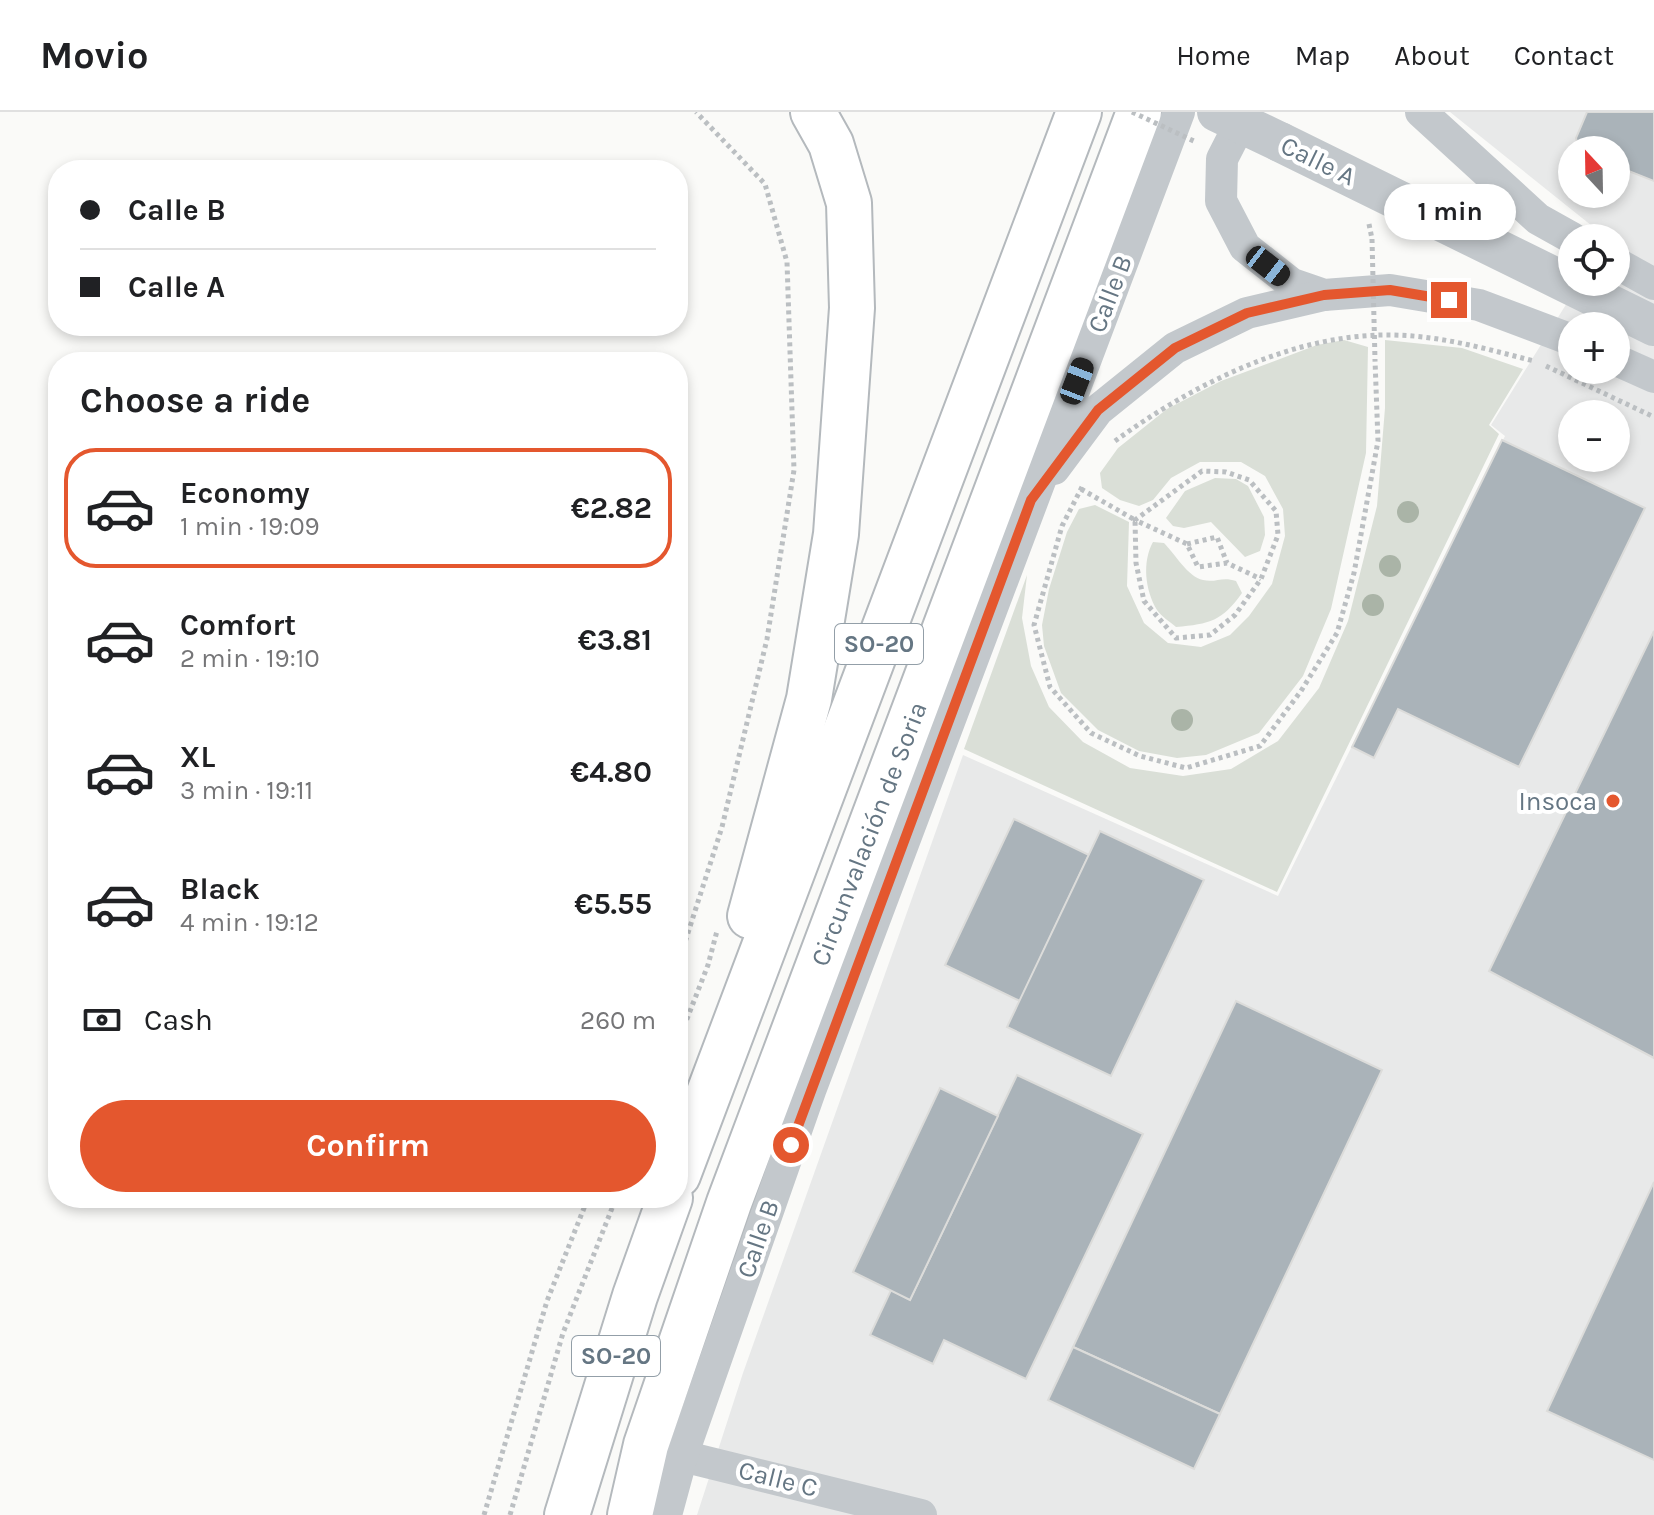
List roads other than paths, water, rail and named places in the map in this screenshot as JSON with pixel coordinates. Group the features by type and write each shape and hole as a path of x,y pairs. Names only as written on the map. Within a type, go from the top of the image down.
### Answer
{"highway":[{"path":"688,1137 809,699 836,534 852,308 849,203 831,144 813,112"},
{"name":"SO-20","path":"688,1148 1079,112"},
{"name":"Circunvalación de Soria","path":"630,1515 646,1445 729,1203 1139,112"},
{"name":"SO-20","path":"567,1515 635,1296 666,1208"}],"street":[{"name":"Calle B","path":"666,1515 682,1456 811,1088 1179,112"},
{"name":"Calle A","path":"1217,112 1654,326"},
{"path":"1246,112 1222,159 1221,201 1245,247 1292,284 1324,295"},
{"path":"1421,112 1538,219 1558,230"},
{"path":"1630,271 1654,284"},
{"path":"1031,500 1098,410 1175,348 1247,313 1324,295 1390,290 1479,305 1558,335"},
{"path":"1630,366 1654,377"},
{"name":"Calle C","path":"682,1456 921,1515"}],"place":[{"name":"Insoca","path":"1613,801"}]}
